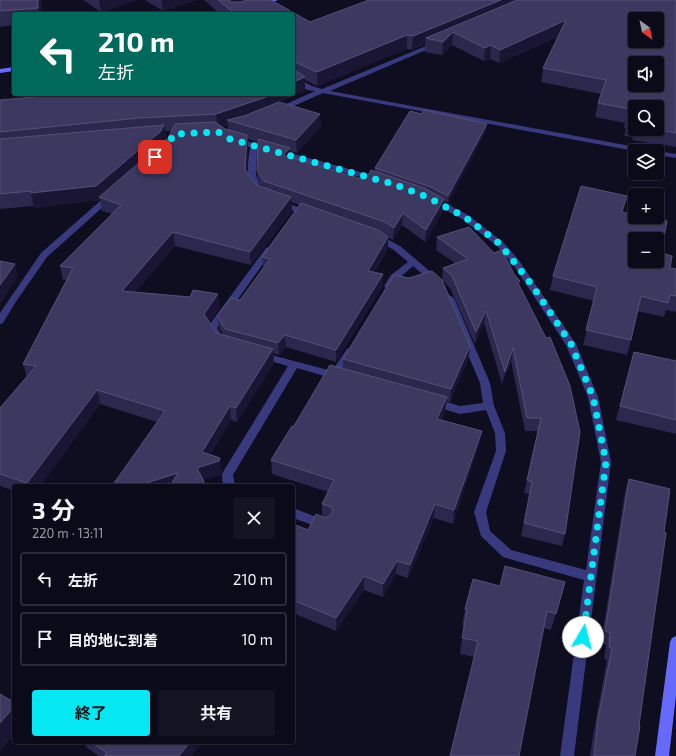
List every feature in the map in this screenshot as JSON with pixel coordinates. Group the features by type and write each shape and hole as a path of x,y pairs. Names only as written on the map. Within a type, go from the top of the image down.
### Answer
{"street":[{"path":"241,12 275,0"},
{"path":"270,114 445,40"},
{"path":"0,71 12,69"},
{"path":"295,79 310,88 321,92 628,148"},
{"path":"224,136 254,146 386,182"},
{"path":"254,146 252,183 265,198 296,213 321,217"},
{"path":"664,154 676,156"},
{"path":"0,321 11,302 44,255 120,189"},
{"path":"420,194 465,217 500,244 515,261 571,344 593,397 606,462 567,756"},
{"path":"366,232 381,238 397,248 444,289 484,383 489,406 500,433 501,450 480,512 485,533 507,554 591,577"},
{"path":"230,346 222,344 212,328 276,241"},
{"path":"382,296 394,276 413,262"},
{"path":"335,375 355,342"},
{"path":"251,353 350,379"},
{"path":"229,484 227,475 294,365"},
{"path":"423,399 460,410 489,406"},
{"path":"295,514 326,525"},
{"path":"662,756 676,642"}],"building":[{"path":"0,0 38,0 38,8 0,11"},
{"path":"218,0 241,2 247,0 271,0 292,12 233,12"},
{"path":"369,0 501,0 413,36 407,35 317,72 295,62 295,14 310,22"},
{"path":"517,0 676,0 676,133 664,131 664,100 628,100 628,109 598,103 606,80 543,68 566,20 500,50 491,45 485,48 453,32 443,42 426,38"},
{"path":"295,70 305,77 295,81"},
{"path":"45,96 266,97 216,114 139,118 0,132 0,100"},
{"path":"279,102 320,114 296,140 227,120 244,116"},
{"path":"424,110 487,124 448,196 431,187 375,168 410,111 422,114"},
{"path":"215,122 225,129 247,135 245,169 256,185 291,197 250,252 173,232 122,291 190,297 193,290 218,294 204,314 216,333 273,349 236,408 230,406 202,452 220,458 219,461 197,468 205,484 171,484 178,473 143,484 113,484 165,411 97,390 27,483 0,474 0,408 36,366 23,364 73,268 60,266 121,205 99,197 168,138 175,124"},
{"path":"164,125 160,132 96,186 31,193 31,191 0,194 0,139"},
{"path":"258,139 290,148 283,155 365,180 371,170 424,188 444,199 426,230 403,213 394,228 385,222 264,181 257,171"},
{"path":"581,186 627,196 622,212 628,213 628,224 664,224 664,220 667,221 664,237 664,232 628,232 628,268 664,268 664,254 672,256 670,268 676,269 676,296 670,295 668,303 641,296 631,340 586,330 597,287 553,276"},
{"path":"301,203 378,230 388,237 368,271 383,274 336,350 285,335 278,343 225,329 217,316 231,298 240,300 270,259 262,257"},
{"path":"469,227 494,253 502,250 514,274 520,281 518,283 546,338 550,337 570,386 580,432 565,534 524,523 532,482 527,480 541,418 527,418 513,348 505,372 486,311 476,332 452,276 443,268 468,259 437,237"},
{"path":"0,261 15,264 0,285"},
{"path":"432,271 442,280 470,346 451,389 343,359 394,275 409,278"},
{"path":"634,352 676,361 676,420 620,406"},
{"path":"330,365 447,397 437,419 482,431 454,510 435,504 410,565 397,561 383,584 364,576 336,618 295,601 295,525 308,530 316,514 325,518 331,515 333,510 331,507 322,504 334,480 271,460 292,426 294,426"},
{"path":"629,479 670,489 664,532 666,533 635,756 594,756 598,719 612,648 609,647 610,633 605,631"},
{"path":"505,566 565,582 556,614 547,611 519,756 450,756 478,641 462,638 467,610 465,609 473,579 500,586"},
{"path":"0,694 12,701 12,709 0,723"},
{"path":"94,744 188,744 179,756 104,756 107,753"}],"route":[{"path":"155,157 166,148 174,134 218,132 230,139 393,184 427,197 465,217 500,244 515,261 571,344 593,397 606,462 583,637"}]}
